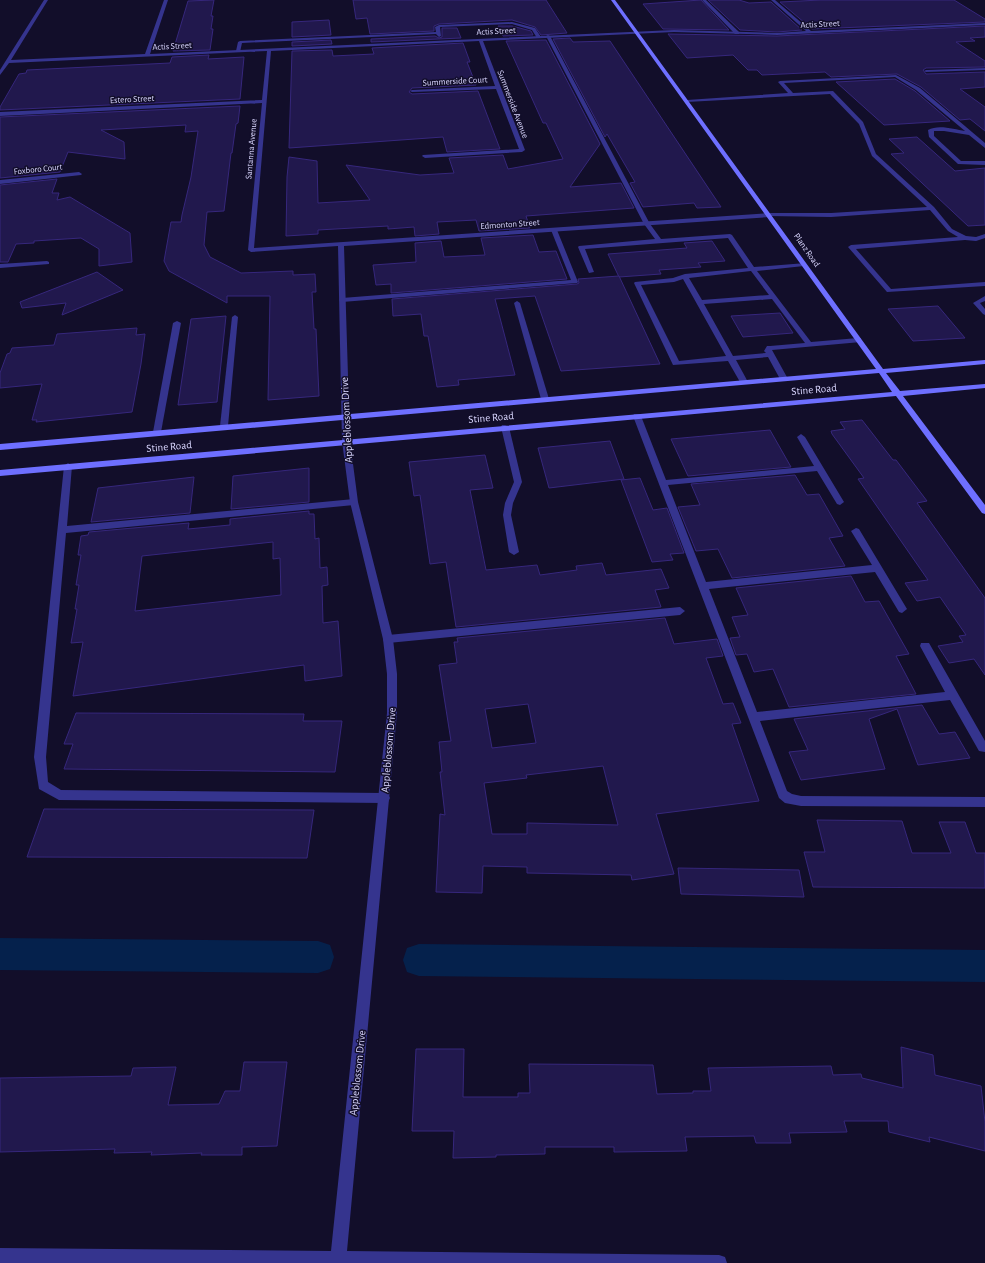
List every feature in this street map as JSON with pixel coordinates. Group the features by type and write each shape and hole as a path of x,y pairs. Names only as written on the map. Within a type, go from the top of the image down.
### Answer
{"main road":[{"name":"Planz Road","path":"613,0 896,393 985,511"},
{"name":"Stine Road","path":"0,447 224,426 985,362"},
{"name":"Stine Road","path":"0,473 346,441 985,386"}],"street":[{"path":"0,74 46,0"},
{"path":"147,55 166,0"},
{"path":"704,0 737,34"},
{"path":"773,0 809,32"},
{"path":"441,41 437,27 439,26 512,23 534,29 539,37"},
{"name":"Actis Street","path":"7,62 636,32 693,31 737,34 985,24"},
{"path":"238,51 240,42 438,33"},
{"path":"548,36 647,224 659,240"},
{"path":"340,37 342,46"},
{"name":"Summerside Avenue","path":"425,156 522,150 480,40"},
{"name":"Santanna Avenue","path":"251,250 269,50"},
{"path":"926,70 985,69"},
{"path":"792,95 780,82 896,76 918,89 985,146"},
{"path":"818,80 822,84"},
{"name":"Summerside Court","path":"412,91 498,87"},
{"path":"687,101 792,95 828,90 861,123 874,155 932,208 950,230 965,238"},
{"name":"Estero Street","path":"0,114 265,101"},
{"path":"971,134 944,129 931,130 931,136 960,163 985,163"},
{"name":"Foxboro Court","path":"0,182 79,174"},
{"name":"Edmonton Street","path":"251,250 770,216 831,215 932,208"},
{"path":"342,300 575,282 554,230"},
{"path":"591,272 580,247 659,240 730,236 753,270 810,344"},
{"path":"985,236 976,239 965,238 851,247 889,291 985,284"},
{"path":"976,239 985,246"},
{"name":"Appleblossom Drive","path":"338,1260 392,713 392,674 388,639 354,502 346,441 344,416 341,244"},
{"path":"0,266 47,263"},
{"path":"770,355 676,363 637,283 674,280 686,276 804,264"},
{"path":"686,276 744,382"},
{"path":"700,302 773,297"},
{"path":"985,298 976,303 985,313"},
{"path":"517,303 545,399"},
{"path":"224,426 235,317"},
{"path":"157,432 177,323"},
{"path":"784,379 768,351 770,348 858,340"},
{"path":"637,416 783,794 789,799 808,801 985,802"},
{"path":"505,427 518,482 509,503 507,515 514,552"},
{"path":"801,437 840,502"},
{"path":"68,466 40,757 43,785 59,795 384,798"},
{"path":"663,483 820,468"},
{"path":"62,530 354,502"},
{"path":"856,531 902,609"},
{"path":"703,586 878,568"},
{"path":"388,639 680,611"},
{"path":"925,646 983,748"},
{"path":"753,717 952,695"},
{"path":"0,1256 719,1263"}],"building":[{"path":"214,0 211,16 213,16 211,29 213,29 210,50 173,51 188,1"},
{"path":"353,0 546,0 567,33 541,35 535,27 512,20 439,24 434,26 434,31 370,34 367,18 356,19"},
{"path":"701,0 729,30 663,29 643,4"},
{"path":"708,0 739,0 749,3 771,2 802,30 777,32 740,30"},
{"path":"821,0 954,0 985,19 985,22 812,29 780,2"},
{"path":"329,20 331,35 292,37 292,22"},
{"path":"498,26 512,26 531,31 533,35 503,36"},
{"path":"985,26 985,37 970,38 975,41 956,42 985,61 985,67 926,68 923,70 926,74 985,72 985,87 960,89 985,107 985,131 970,119 960,120 921,87 897,74 831,77 825,72 762,75 757,70 748,70 733,55 687,58 668,34 777,36"},
{"path":"442,28 457,28 461,38 371,42 371,39 435,36 439,38 442,37"},
{"path":"570,38 573,42 610,41 721,207 697,208 694,203 643,207 630,183 635,182 607,134 605,137 553,39"},
{"path":"331,40 332,44 292,46 292,42"},
{"path":"546,40 600,144 570,187 621,183 634,208 526,216 530,228 479,231 476,220 437,222 439,234 415,236 414,227 388,229 388,226 318,230 318,234 286,236 287,177 289,157 317,161 318,203 370,200 346,165 420,175 454,173 449,158 503,155 508,169 563,159 546,123 543,123 506,41"},
{"path":"463,43 470,62 467,62 476,85 412,88 409,92 412,94 478,91 500,149 447,152 443,137 289,148 292,51 332,50 333,56 374,54 372,48"},
{"path":"209,55 208,59 244,57 240,99 0,110 0,107 19,74 26,73 27,70 170,63 172,57"},
{"path":"895,79 915,91 950,121 884,125 836,82"},
{"path":"240,106 238,123 236,124 231,153 224,211 207,212 204,245 210,257 241,273 293,271 293,275 315,274 316,292 312,292 314,329 316,329 319,396 268,400 270,296 227,296 227,303 169,271 164,261 171,222 181,222 191,177 198,131 185,132 186,125 101,130 124,142 125,159 68,152 60,172 0,178 0,117"},
{"path":"917,137 955,171 985,168 985,225 968,226 891,154 904,153 889,139"},
{"path":"57,179 52,193 59,193 57,200 70,197 130,233 132,262 99,266 99,249 81,238 34,241 34,243 16,244 8,262 0,262 0,185"},
{"path":"533,235 539,252 556,251 567,279 391,293 391,284 376,285 373,265 416,262 415,243 441,241 444,257 485,255 481,238"},
{"path":"712,241 725,261 698,263 701,267 659,270 661,274 619,277 608,254 687,248 684,243"},
{"path":"97,272 123,290 62,315 66,303 22,308 20,302"},
{"path":"619,276 660,364 561,371 535,296 495,299 515,375 458,380 459,385 437,387 428,336 424,336 421,314 393,316 392,299 577,284 579,283 578,279"},
{"path":"938,306 965,338 913,341 888,309"},
{"path":"780,313 793,333 743,337 731,316"},
{"path":"226,316 217,402 178,405 191,319"},
{"path":"137,328 136,335 145,334 132,412 36,422 37,420 32,420 42,384 0,388 0,373 7,354 10,353 12,348 54,345 57,334"},
{"path":"862,420 893,460 896,460 927,501 917,503 985,598 985,675 974,659 949,663 938,646 963,642 959,636 966,635 940,597 917,601 905,583 928,580 858,479 864,478 832,434 831,431 845,429 840,422"},
{"path":"770,430 791,467 688,476 671,439"},
{"path":"610,441 624,479 549,488 538,448"},
{"path":"485,455 493,488 470,490 486,570 537,565 540,575 577,570 576,566 602,563 606,575 661,569 669,588 655,590 661,607 456,627 446,562 430,564 420,495 414,496 409,462"},
{"path":"309,468 309,502 231,509 233,476"},
{"path":"795,475 807,495 819,494 843,536 829,538 845,566 732,578 718,549 696,551 678,507 700,505 691,484"},
{"path":"194,477 190,513 91,522 98,488"},
{"path":"640,478 653,510 667,508 684,553 670,554 673,560 652,562 621,480"},
{"path":"309,511 309,514 314,514 315,539 319,538 320,568 327,567 328,585 322,586 323,623 338,621 342,676 305,681 304,665 73,696 83,642 71,643 77,609 75,609 79,585 76,585 81,555 78,555 81,536 88,535 89,532 189,523 188,529 230,525 230,519","holes":["273,542 273,559 280,558 281,595 135,611 142,556"]},
{"path":"851,576 865,602 879,601 909,654 896,656 916,694 789,707 773,669 754,672 747,654 736,655 730,638 740,637 732,617 748,615 736,588"},
{"path":"665,618 674,644 717,639 723,656 706,658 723,704 733,703 741,723 732,724 759,801 656,814 674,874 632,880 631,875 527,873 527,867 483,866 482,893 436,892 440,814 445,815 440,772 442,772 439,742 451,741 439,665 457,663 454,642 458,642 457,638","holes":["528,704 536,743 492,748 485,709","603,766 618,825 527,823 527,834 492,834 484,783 527,778 526,775"]},
{"path":"922,705 939,734 955,732 970,758 918,765 897,709 869,719 885,769 801,780 789,752 808,750 794,719"},
{"path":"76,713 304,714 303,721 342,721 335,772 64,769 73,744 64,744"},
{"path":"44,809 314,810 307,858 27,857"},
{"path":"817,820 902,821 912,853 951,853 939,822 965,822 976,853 985,853 985,888 813,887 804,852 825,852"},
{"path":"678,868 799,870 804,897 681,894"},
{"path":"901,1047 933,1055 935,1075 981,1086 985,1122 985,1151 929,1137 930,1142 889,1132 888,1121 844,1121 847,1132 789,1133 791,1143 756,1143 754,1136 685,1137 687,1151 614,1152 614,1147 545,1147 545,1154 453,1158 454,1131 412,1131 416,1049 464,1049 463,1097 518,1097 518,1093 530,1093 529,1064 653,1065 657,1094 711,1091 708,1068 831,1066 833,1075 861,1074 862,1078 903,1088"},
{"path":"244,1062 287,1062 277,1146 242,1147 242,1155 201,1155 202,1153 151,1155 152,1152 114,1153 115,1149 0,1152 0,1078 131,1076 133,1068 176,1067 168,1105 219,1104 225,1091 240,1091"}],"waterway":[{"path":"0,954 318,957"},
{"path":"419,960 985,966"}]}
